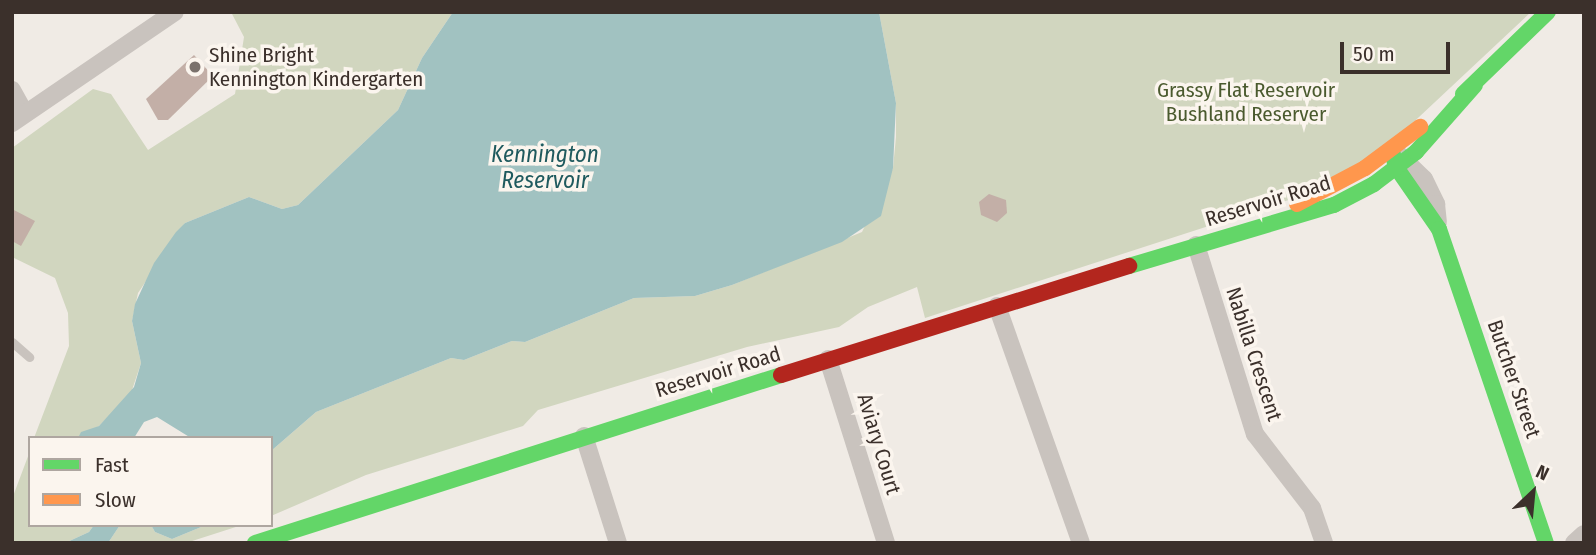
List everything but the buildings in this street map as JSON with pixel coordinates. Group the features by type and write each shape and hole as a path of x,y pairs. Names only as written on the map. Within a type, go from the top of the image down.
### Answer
{"main road":[{"name":"Reservoir Road","path":"255,543 997,306 1334,205 1402,163 1440,129 1475,85 1548,12"},
{"name":"Reservoir Road","path":"1196,245 1322,192 1392,149 1475,85"},
{"name":"Butcher Street","path":"1438,229 1546,543"}],"street":[{"path":"12,90 19,118 175,12"},
{"name":"Butcher Street","path":"1392,149 1432,194 1438,229"},
{"name":"Nabilla Crescent","path":"1196,245 1255,434 1312,508 1324,543"},
{"path":"997,306 1081,543"},
{"name":"Aviary Court","path":"828,359 886,543"},
{"path":"584,436 618,543"},
{"path":"1574,543 1584,534"}],"lane":[{"path":"12,342 29,357"}],"green space":[{"path":"231,12 453,12 422,58 398,110 298,205 282,209 249,197 185,223 138,293 132,321 141,363 131,393 99,426 82,436 35,436 69,346 68,313 55,278 12,257 12,148 93,89 111,94 148,150 235,94 244,37"},
{"name":"Grassy Flat Reservoir Bushland Reserver","path":"879,12 1531,12 1387,147 1301,196 925,318 917,287 868,307 839,327 747,347 538,410 523,426 366,475 273,515 273,449 316,412 451,358 464,360 512,341 525,342 634,298 695,296 732,285 862,232 893,168 896,103"},
{"path":"28,456 28,527 93,527 89,532 65,543 12,543 12,499"},
{"path":"119,527 152,527 155,532 172,539 201,527 236,527 186,543 108,543"}],"water":[{"name":"Kennington Reservoir","path":"453,12 879,12 896,103 893,168 881,216 842,242 732,285 695,296 634,298 525,342 512,341 464,360 451,358 316,412 273,449 273,436 188,436 157,417 144,422 135,436 79,436 81,432 99,426 134,387 141,363 132,321 135,304 154,263 176,232 185,223 249,197 282,209 298,205 398,110 422,58"},
{"path":"93,527 119,527 108,543 65,543 89,532"},
{"path":"152,527 201,527 172,539 155,532"}],"traffic: fast":[{"path":"1463,94 1548,12"},
{"path":"1129,266 1334,205 1374,184 1416,152 1475,85"},
{"path":"1392,151 1396,167 1439,229 1546,543"},
{"path":"255,543 781,375"}],"traffic: slow":[{"path":"1297,204 1365,168 1420,127"}],"traffic: jam":[{"path":"781,375 1129,266"}],"place":[{"name":"Shine Bright Kennington Kindergarten","path":"195,67"}]}
